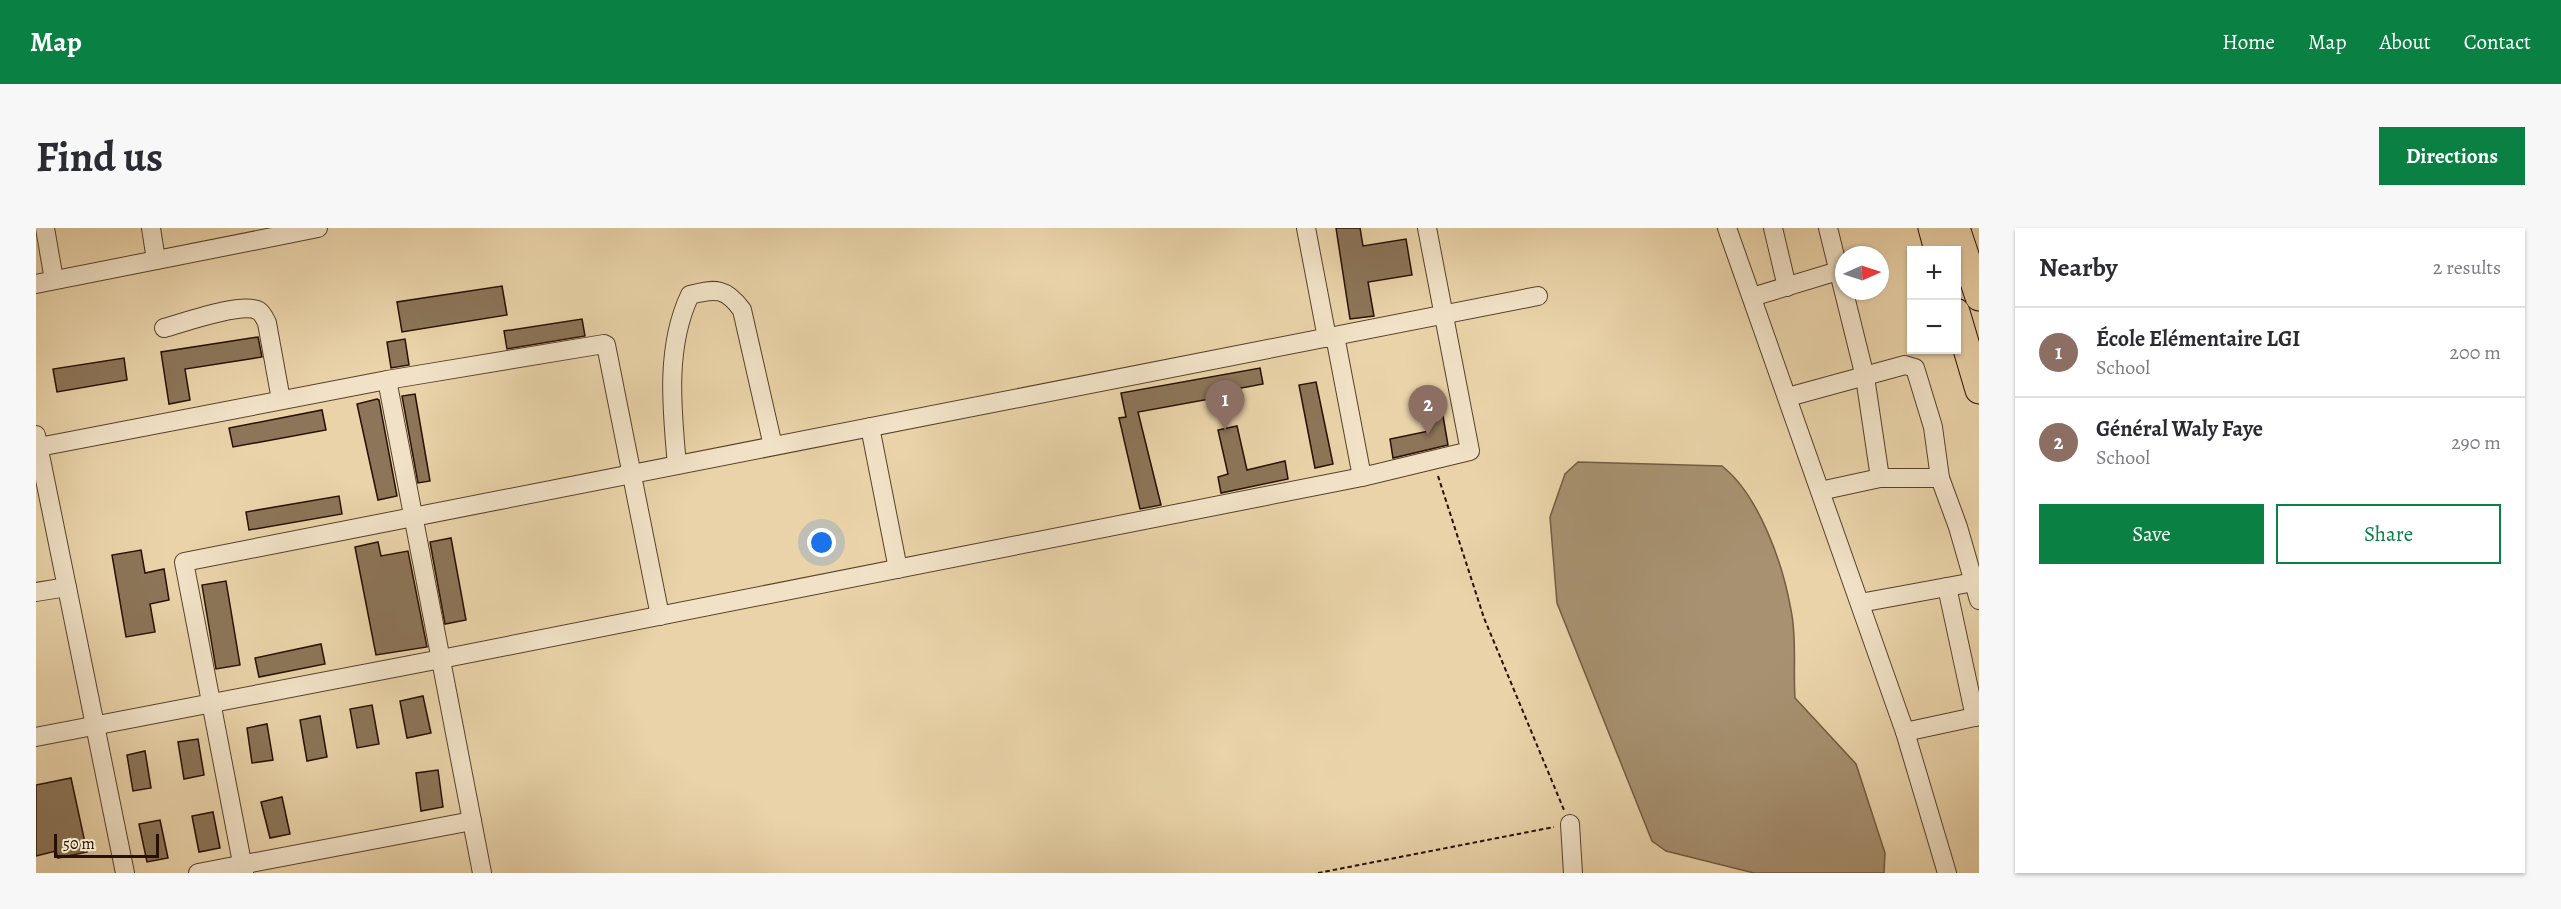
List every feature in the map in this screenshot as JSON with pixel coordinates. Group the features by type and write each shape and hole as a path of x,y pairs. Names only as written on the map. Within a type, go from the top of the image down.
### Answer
{"highway":[{"path":"1932,228 1937,246"},
{"path":"1956,228 1979,297"},
{"path":"1961,329 1979,390"}],"street":[{"path":"45,228 45,282 281,232 318,228"},
{"path":"152,228 156,260"},
{"path":"1306,228 1362,477"},
{"path":"36,736 898,569 1362,477 1470,452 1427,228"},
{"path":"1727,228 1905,732 1947,873"},
{"path":"1773,228 1787,287"},
{"path":"1828,228 1835,258"},
{"path":"1752,297 1835,272"},
{"path":"677,465 673,418 674,357 682,312 690,295 705,291 722,291 732,296 742,310 773,446"},
{"path":"244,869 184,562 1538,296"},
{"path":"1845,300 1864,377 1880,478"},
{"path":"164,328 249,308 261,312 267,323 281,400"},
{"path":"126,873 37,442 604,344 660,616"},
{"path":"1788,397 1905,365 1915,368 1933,426 1940,478 1979,600"},
{"path":"387,380 482,873"},
{"path":"870,427 898,569"},
{"path":"1820,491 1880,478 1940,478"},
{"path":"1860,603 1974,582"},
{"path":"36,592 67,587"},
{"path":"1905,732 1977,717 1947,587"},
{"path":"198,873 244,869 472,821"},
{"path":"1570,824 1573,873"}],"path":[{"path":"1318,873 1570,824 1484,618 1433,460"}],"shaded area":[{"path":"1578,462 1722,466 1747,494 1767,532 1787,592 1794,631 1795,698 1856,764 1885,853 1884,873 1754,873 1666,851 1652,841 1557,603 1550,517 1565,474"}],"building":[{"path":"1336,228 1360,228 1363,246 1406,239 1412,275 1368,282 1374,316 1350,319"},
{"path":"502,286 507,315 402,332 397,302"},
{"path":"582,319 585,336 507,349 504,331"},
{"path":"258,337 262,357 185,369 190,400 169,404 161,352"},
{"path":"405,339 409,365 391,368 387,342"},
{"path":"124,358 127,380 57,392 53,369"},
{"path":"1260,368 1263,384 1220,392 1221,397 1138,412 1161,505 1140,509 1119,418 1126,417 1121,393"},
{"path":"1316,382 1333,464 1315,468 1299,385"},
{"path":"415,394 430,481 418,483 402,396"},
{"path":"377,399 397,496 378,500 357,404"},
{"path":"322,410 326,430 233,447 229,428"},
{"path":"1443,416 1448,445 1393,458 1390,439 1429,431 1426,419"},
{"path":"1237,426 1247,470 1285,461 1288,479 1221,493 1218,477 1228,474 1218,430"},
{"path":"339,496 342,514 249,530 246,512"},
{"path":"451,538 466,620 445,624 430,542"},
{"path":"378,542 381,556 408,551 427,647 376,655 355,547"},
{"path":"141,550 145,573 164,569 169,600 150,604 155,632 126,637 112,555"},
{"path":"226,581 240,665 216,669 202,585"},
{"path":"321,644 325,664 259,677 255,658"},
{"path":"423,696 431,733 407,738 400,701"},
{"path":"372,705 379,744 357,748 350,709"},
{"path":"320,716 327,757 307,761 300,720"},
{"path":"267,724 273,760 252,763 247,728"},
{"path":"198,739 204,775 184,779 178,742"},
{"path":"145,751 151,788 133,791 127,755"},
{"path":"438,770 443,807 421,811 416,773"},
{"path":"71,778 87,852 58,858 56,851 36,856 36,785"},
{"path":"282,797 290,834 270,838 261,802"},
{"path":"213,812 220,848 199,852 192,816"},
{"path":"160,820 168,858 147,862 139,824"}],"place":[{"name":"École Elémentaire LGI","path":"1225,430"},
{"name":"Général Waly Faye","path":"1428,435"}]}
